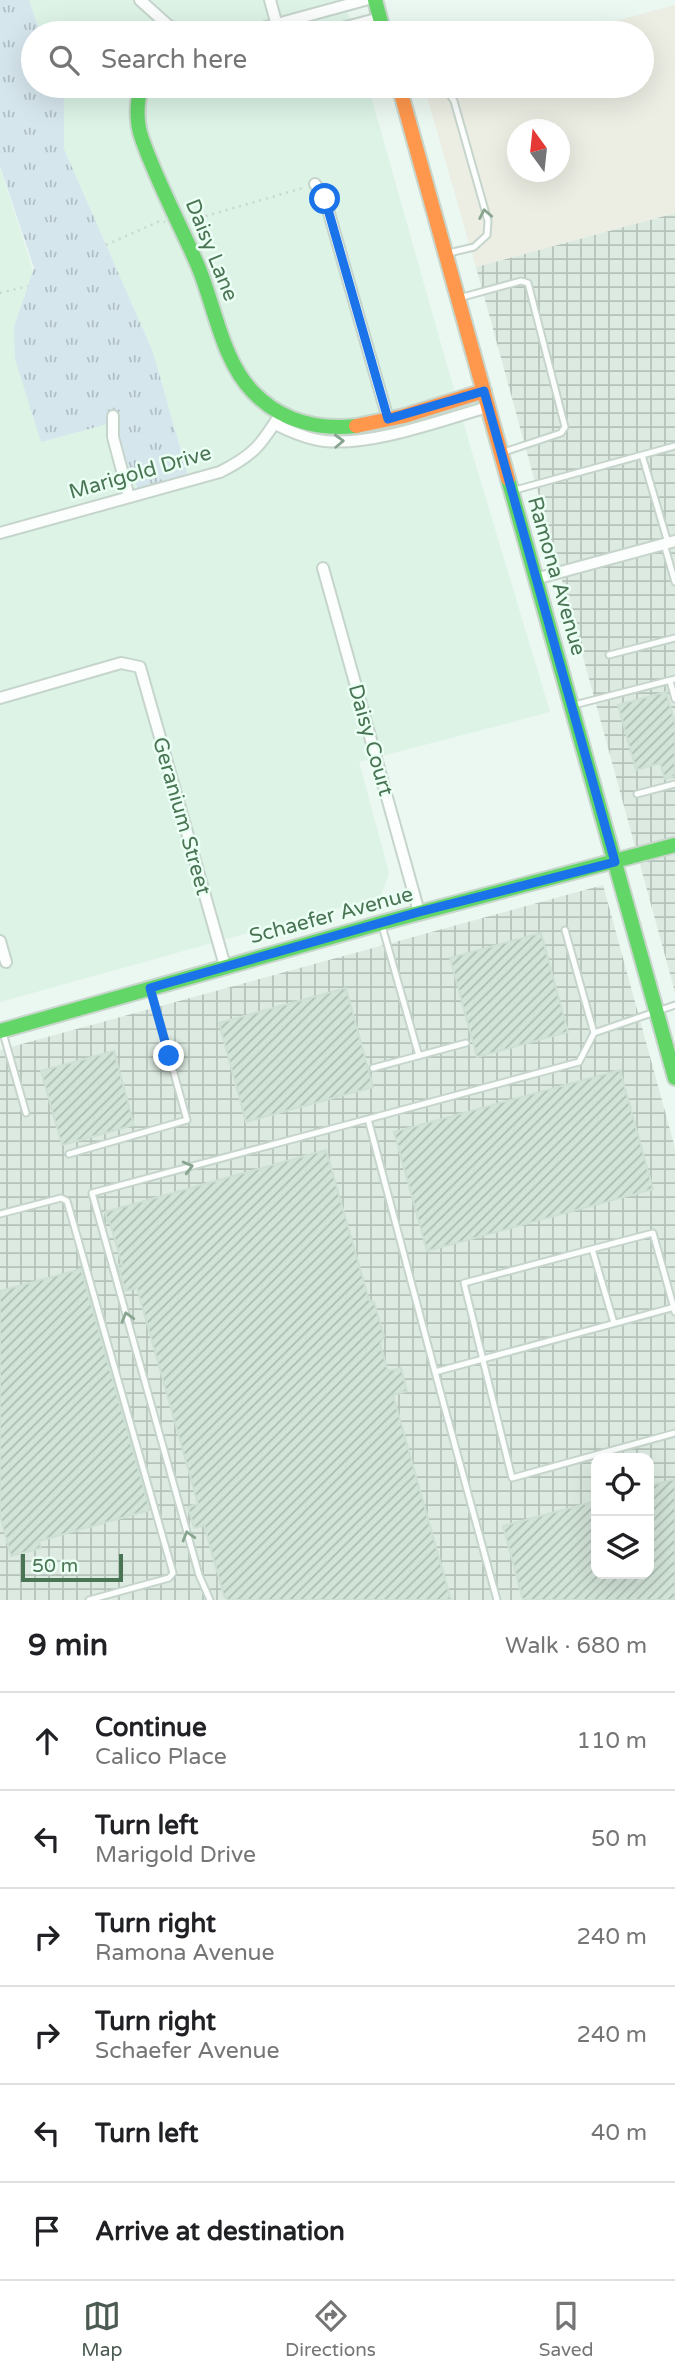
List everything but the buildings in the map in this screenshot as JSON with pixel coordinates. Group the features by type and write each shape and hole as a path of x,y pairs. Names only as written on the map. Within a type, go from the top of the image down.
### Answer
{"street":[{"path":"140,0 160,21"},
{"path":"270,0 276,21"},
{"path":"302,21 365,0"},
{"path":"375,0 381,21"},
{"path":"369,21 380,18"},
{"name":"Daisy Lane","path":"138,98 141,137 206,289 229,353 239,375 278,419"},
{"name":"Ramona Avenue","path":"402,98 675,1078"},
{"path":"315,184 325,199 388,419"},
{"path":"278,419 325,427 358,425 484,391"},
{"path":"278,419 316,440 344,442 385,435 488,407"},
{"path":"113,416 113,437 129,497"},
{"name":"Marigold Drive","path":"0,533 220,472 252,454 278,419"},
{"path":"535,579 669,543"},
{"name":"Daisy Court","path":"323,568 419,912"},
{"name":"Geranium Street","path":"0,698 121,663 140,667 225,966"},
{"name":"Schaefer Avenue","path":"1,1030 419,912 675,845"},
{"path":"0,942 6,962"}],"lane":[{"path":"446,254 474,247 487,235 488,220 452,98"},
{"path":"458,299 521,281 528,282 565,428 561,433 501,453"},
{"path":"512,491 675,446"},
{"path":"642,455 669,543 675,582"},
{"path":"609,655 675,638"},
{"path":"571,705 673,680 675,699"},
{"path":"637,794 675,783"},
{"path":"381,923 419,1056"},
{"path":"565,930 594,1033"},
{"path":"69,1154 187,1119 150,988"},
{"path":"210,1600 199,1575 92,1193 579,1062 594,1033 675,1005"},
{"path":"1,1030 26,1113"},
{"path":"373,1069 466,1044"},
{"path":"368,1119 497,1600"},
{"path":"0,1214 61,1198 67,1201 173,1573 169,1578 89,1600"},
{"path":"435,1372 482,1359 614,1323 675,1309 653,1233 464,1283 482,1359 512,1478 675,1433"},
{"path":"592,1249 614,1323"}],"path":[{"path":"106,245 160,222 178,224 315,184"},
{"path":"0,293 28,286"}],"shaded area":[{"path":"29,0 344,0 350,21 36,21"},
{"path":"675,5 675,213 476,267 427,98 654,98 654,21 616,21"},
{"path":"64,98 371,98 465,429 550,712 359,762 389,873 381,896 0,1002 0,167 33,271 14,327 41,442 108,424 138,489 188,474 153,352 64,149"},
{"path":"675,213 675,992 476,267"},
{"path":"603,885 675,1148 675,1600 0,1600 0,1050"}],"green space":[{"path":"0,0 29,0 36,21 21,21 21,98 64,98 64,149 153,352 188,475 138,489 108,424 41,442 15,359 14,327 34,268 0,166"}],"traffic: fast":[{"path":"375,0 381,21"},
{"path":"139,98 137,112 142,139 198,266 226,349 242,379 264,402 288,417 314,425 356,426"},
{"path":"508,479 675,1078"},
{"path":"0,1031 381,923 675,845"}],"traffic: slow":[{"path":"402,98 508,479"},
{"path":"356,426 404,416 484,391"}],"route":[{"path":"169,1056 150,988 419,912 615,862 484,391 388,419 325,199"}]}
